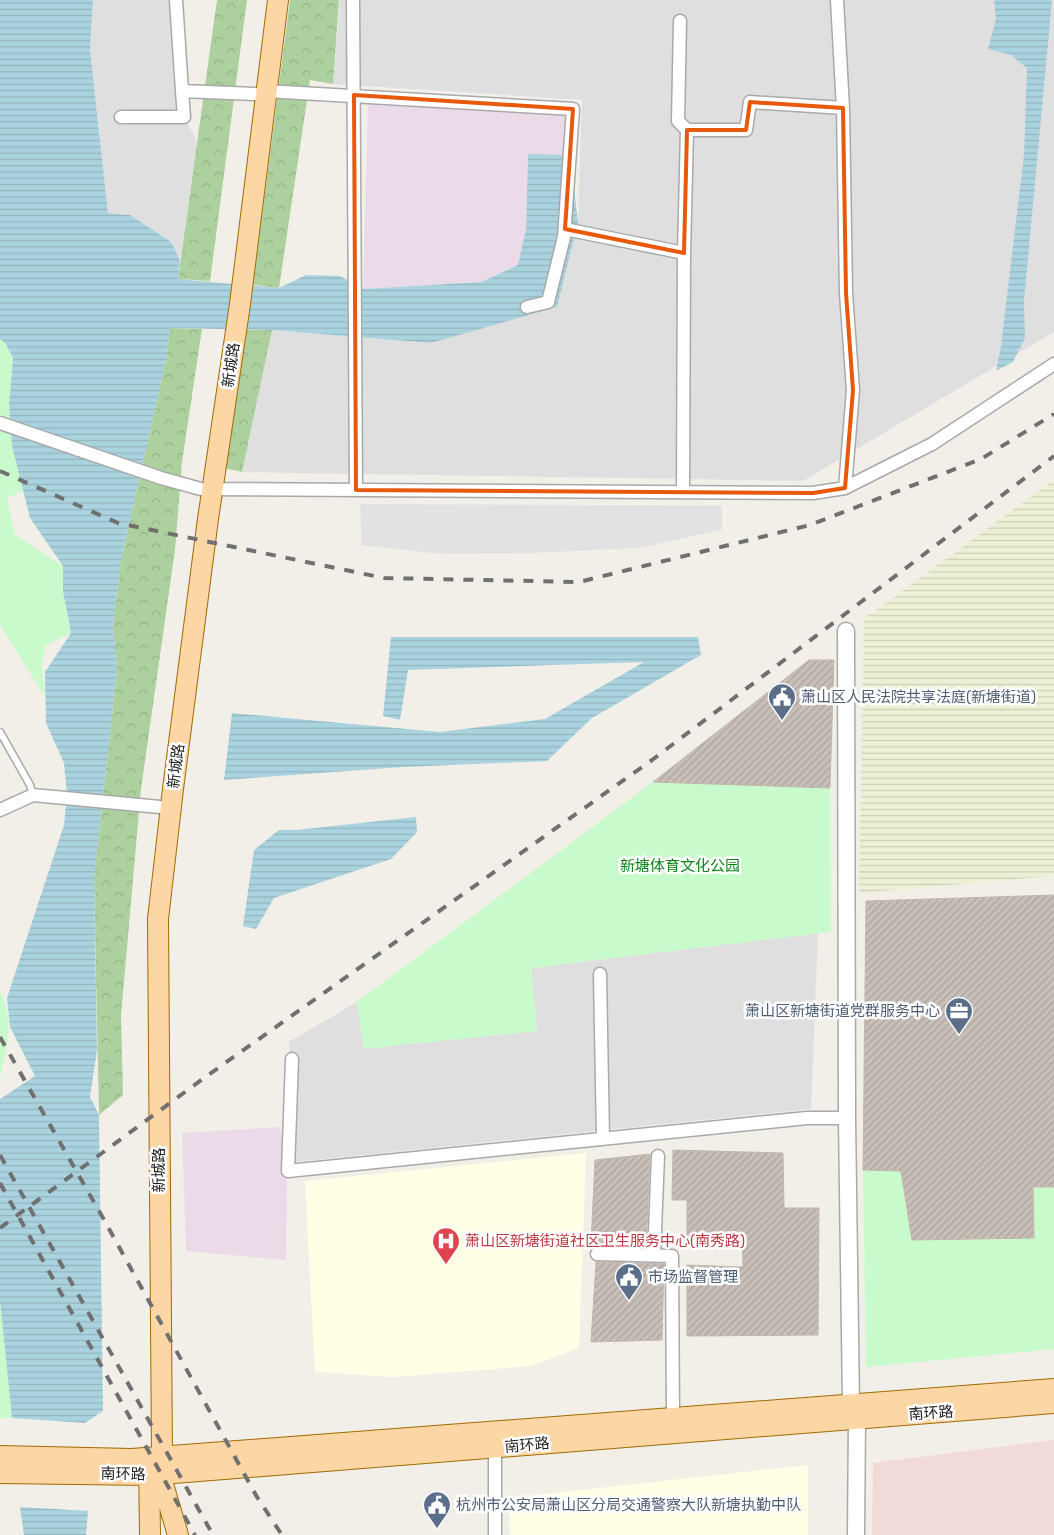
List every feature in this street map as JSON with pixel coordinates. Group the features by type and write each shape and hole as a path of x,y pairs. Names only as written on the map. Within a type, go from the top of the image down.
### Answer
{"main road":[{"name":"新城路","path":"261,93 267,0"},
{"name":"新城路","path":"150,1535 155,1466 158,919 229,302 261,93 278,0"},
{"name":"新城路","path":"178,1535 155,1466 147,918 160,807 207,489"},
{"name":"南环路","path":"0,1472 155,1466 494,1447 854,1411 1054,1388"},
{"name":"南环路","path":"0,1456 155,1466 673,1418 1054,1403"}],"street":[{"path":"122,117 184,117 176,0"},
{"path":"353,0 356,490"},
{"path":"837,0 844,108 846,293 853,390 845,488"},
{"path":"680,21 678,121 687,130 746,130 750,102 844,108"},
{"path":"182,91 354,95 573,109 565,229 548,302 527,307"},
{"path":"683,492 684,254 687,130"},
{"path":"565,229 684,254"},
{"path":"0,423 161,478 207,489 813,493 845,488 932,444 1054,364"},
{"path":"846,631 847,1118 856,1535"},
{"path":"0,810 33,794 160,807"},
{"path":"600,974 603,1139"},
{"path":"292,1059 288,1171 807,1118 847,1118"},
{"path":"654,1256 658,1156"},
{"path":"597,1254 672,1256 673,1418"},
{"path":"494,1447 495,1535"}],"lane":[{"path":"0,732 30,785 33,794"}],"highlighted area":[{"path":"354,95 573,109 565,229 684,253 687,130 746,130 750,102 843,108 846,293 853,390 845,488 813,493 356,490"}],"shaded area":[{"path":"93,0 176,0 184,117 197,141 180,260 170,242 130,215 108,213 90,50"},
{"path":"340,0 1054,0 1054,332 803,481 242,472 272,330 431,343 556,307 578,222 582,100 333,84"},
{"path":"368,104 573,116 570,155 528,155 526,229 518,265 481,282 363,289"},
{"path":"1054,480 1054,876 859,893 864,619"},
{"path":"360,504 722,506 722,530 638,548 530,553 440,554 362,545"},
{"path":"818,933 811,1109 294,1162 289,1042 357,1002 364,1048 537,1031 531,968"},
{"path":"280,1127 287,1184 286,1260 186,1251 182,1133"},
{"name":"萧山区新塘街道社区卫生服务中心(南秀路)","path":"586,1153 579,1348 531,1366 394,1377 315,1372 305,1181"},
{"path":"1054,1440 1054,1535 872,1535 873,1463"},
{"path":"808,1465 808,1535 510,1535 509,1498"}],"green space":[{"path":"217,0 247,0 210,281 178,279"},
{"path":"290,0 339,0 333,84 310,80 279,288 253,285"},
{"path":"170,328 202,329 182,462 175,550 141,789 121,1016 123,1095 99,1115 94,877 117,669 113,628 120,565 166,360"},
{"path":"246,330 272,330 242,472 224,468"},
{"path":"0,339 5,343 13,358 9,405 12,446 23,491 7,498 15,535 63,566 66,612 71,633 46,645 42,664 45,697 0,625"},
{"name":"新塘体育文化公园","path":"653,782 830,788 831,932 531,968 537,1031 364,1049 357,1002"},
{"path":"0,992 5,1003 9,1024 0,1079"},
{"path":"863,1170 901,1171 912,1240 1034,1238 1033,1187 1054,1187 1054,1349 866,1367"},
{"path":"0,1300 12,1418 0,1418"}],"water":[{"path":"0,0 93,0 90,50 108,213 130,215 171,242 180,260 178,279 279,288 306,275 340,276 363,289 481,282 518,265 526,229 528,154 570,155 578,222 557,307 431,343 272,330 170,328 166,360 120,565 113,628 117,669 94,877 97,1050 90,1097 99,1115 103,1411 85,1423 12,1418 0,1300 0,1099 35,1076 10,1027 7,998 64,825 67,794 64,763 46,723 45,672 71,633 63,591 63,566 30,518 12,446 9,405 13,358 5,343 0,339"},
{"path":"994,0 1052,0 1024,301 1025,338 1013,362 996,371 1001,346 1024,155 1027,68 1011,55 988,49 996,19"},
{"path":"391,637 698,637 701,655 592,718 547,761 403,767 224,780 232,713 440,732 545,719 644,662 408,670 400,720 383,716"},
{"path":"416,817 417,832 391,859 274,898 256,929 243,926 254,850 279,830 296,830"},
{"path":"20,1507 88,1511 86,1535 24,1535"}],"building":[{"name":"萧山区人民法院共享法庭(新塘街道)","path":"809,660 834,660 830,788 653,782"},
{"name":"萧山区新塘街道党群服务中心","path":"1054,895 1054,1187 1033,1187 1034,1238 912,1240 901,1171 863,1170 866,901"},
{"path":"673,1150 783,1153 784,1208 819,1208 818,1335 687,1336 687,1265 743,1267 742,1241 687,1240 687,1200 672,1200"},
{"path":"650,1154 646,1247 591,1244 595,1160"},
{"name":"市场监督管理","path":"596,1262 664,1264 662,1340 591,1342"}],"railway":[{"path":"0,471 118,523 384,578 579,582 810,525 981,459 1054,414"},
{"path":"0,1228 204,1078 652,760 1054,456"},
{"path":"0,1037 103,1218 257,1497 282,1535"},
{"path":"0,1155 213,1535"},
{"path":"0,1183 195,1535"}],"place":[{"name":"萧山区人民法院共享法庭(新塘街道)","path":"782,721"},
{"name":"萧山区新塘街道党群服务中心","path":"959,1035"},
{"name":"萧山区新塘街道社区卫生服务中心(南秀路)","path":"446,1265"},
{"name":"市场监督管理","path":"629,1301"},
{"name":"杭州市公安局萧山区分局交通警察大队新塘执勤中队","path":"437,1529"}]}
